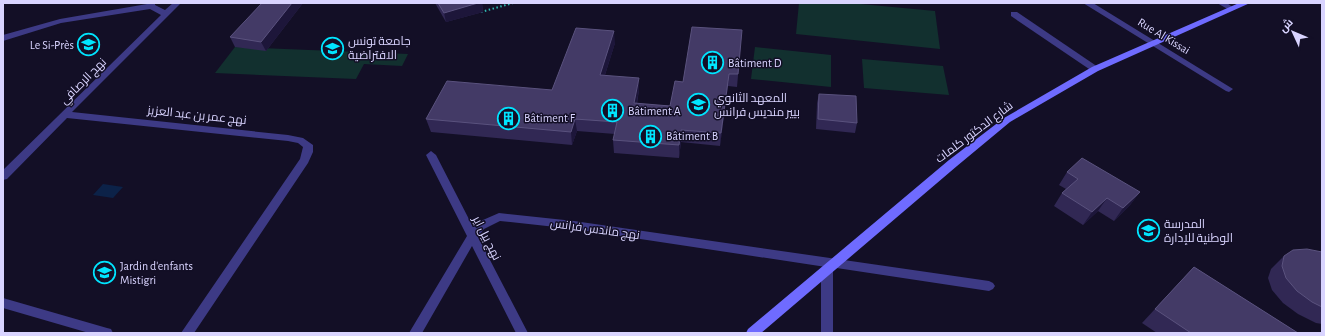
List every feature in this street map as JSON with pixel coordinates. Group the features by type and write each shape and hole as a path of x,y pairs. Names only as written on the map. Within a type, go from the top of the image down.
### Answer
{"street":[{"name":"نهج الرصافي","path":"3,176 177,3"},
{"name":"Rue Al Kissai","path":"1087,3 1229,89"},
{"path":"1221,3 1231,9"},
{"name":"شارع الدكتور كلمات","path":"752,333 995,129 1030,107 1096,70 1246,3"},
{"path":"3,38 60,21 151,4 166,14"},
{"path":"1014,14 1096,70"},
{"name":"نهج عمر بن عبد العزيز","path":"66,115 300,140 308,145 308,152 305,160 187,333"},
{"name":"نهج بيل اير","path":"431,155 522,333"},
{"name":"نهج ماندس فرانس","path":"415,333 472,237 480,226 499,217 574,225 832,267 989,286"},
{"path":"827,333 832,267"},
{"path":"3,303 107,333"}],"path":[{"path":"476,14 513,3"}],"green space":[{"path":"799,3 850,3 935,11 940,49 796,34"},
{"path":"235,47 408,54 402,66 364,64 356,79 215,73"},
{"path":"755,47 831,55 831,87 751,79"},
{"path":"862,59 943,66 949,95 864,88"}],"water":[{"path":"103,184 123,187 113,198 93,195"}],"building":[{"path":"262,3 292,3 261,42 230,37"},
{"path":"438,3 478,3 444,13"},
{"path":"692,27 742,30 738,74 729,74 721,133 681,130 679,145 613,140 617,122 575,119 571,132 426,119 447,81 552,90 576,28 614,31 600,75 639,78 634,103 670,106 675,81 683,82"},
{"path":"819,94 856,96 857,123 818,119"},
{"path":"1082,158 1140,192 1123,208 1107,198 1092,212 1062,193 1078,179 1067,172"},
{"path":"1307,249 1322,252 1322,307 1297,291 1286,278 1282,266 1284,256 1293,250"},
{"path":"1194,267 1298,333 1191,333 1155,309"}],"place":[{"name":"Le Si-Près","path":"89,45"},
{"name":"جامعة تونس الافتراضية","path":"333,48"},
{"name":"Bâtiment D","path":"713,63"},
{"name":"المعهد الثانوي بيير منديس فرانس","path":"698,105"},
{"name":"Bâtiment A","path":"613,111"},
{"name":"Bâtiment F","path":"509,118"},
{"name":"Bâtiment B","path":"650,136"},
{"name":"المدرسة الوطنية للإدارة","path":"1148,231"},
{"name":"Jardin d'enfants Mistigri","path":"105,273"}]}
